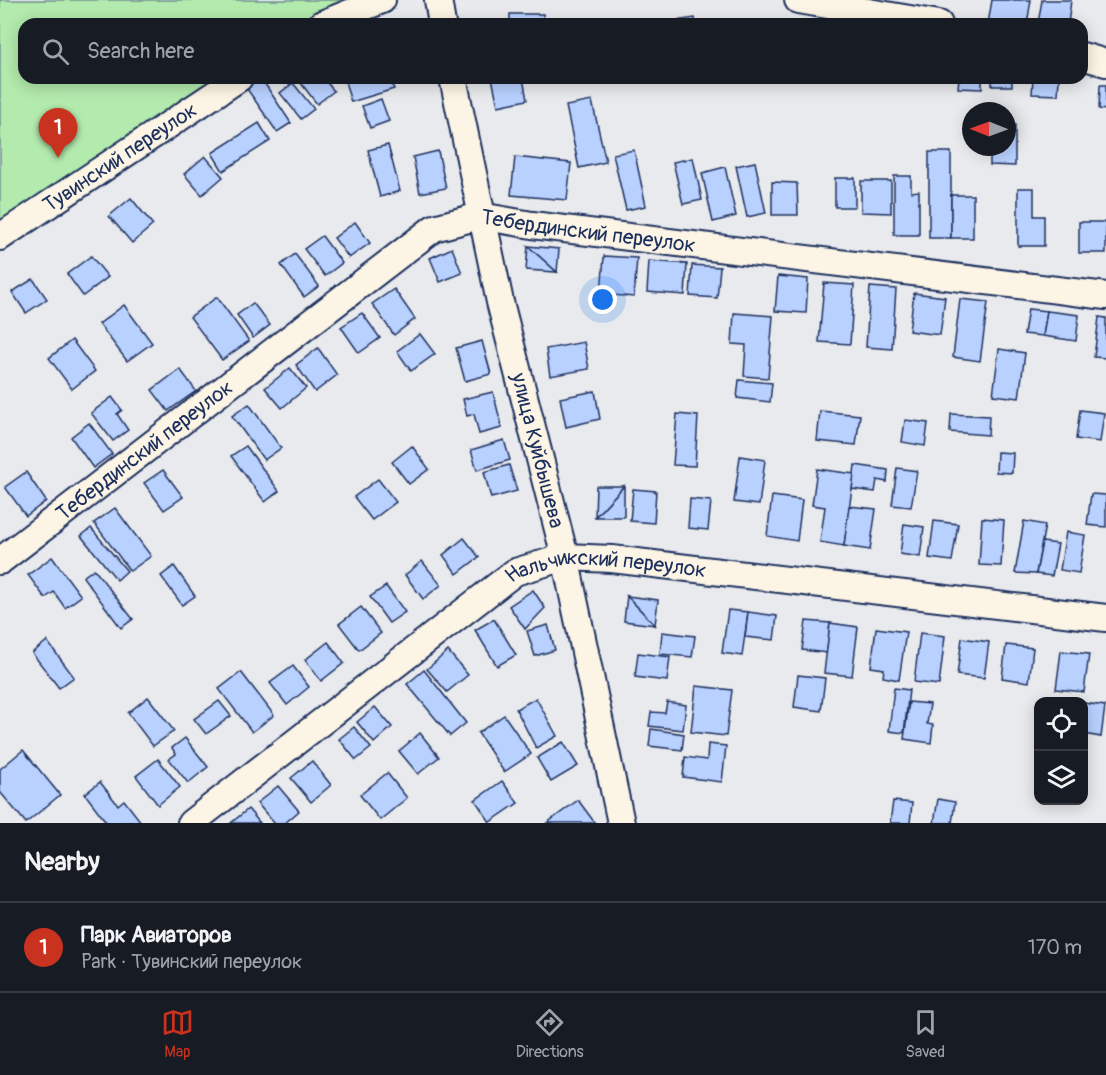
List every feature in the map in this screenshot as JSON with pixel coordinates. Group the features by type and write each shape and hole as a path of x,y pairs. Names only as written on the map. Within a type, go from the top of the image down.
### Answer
{"street":[{"path":"337,18 382,0"},
{"path":"438,0 441,18"},
{"path":"798,0 904,18"},
{"path":"1088,58 1106,63"},
{"name":"Тувинский переулок","path":"0,237 230,84"},
{"name":"улица Куйбышева","path":"454,84 480,216 565,557 621,823"},
{"name":"Тебердинский переулок","path":"0,561 434,228 480,216 544,227 1106,296"},
{"name":"Нальчикский переулок","path":"191,823 515,572 565,557 612,559 1106,618"}],"green space":[{"path":"0,0 358,0 317,18 18,18 18,84 222,84 0,239"}],"building":[{"path":"992,0 1031,0 1028,18 989,18"},
{"path":"1042,0 1071,0 1069,18 1039,18"},
{"path":"510,14 543,14 543,18 510,18"},
{"path":"265,84 291,123 277,132 245,86"},
{"path":"294,84 314,109 301,119 280,93"},
{"path":"302,84 328,84 334,91 317,104"},
{"path":"346,84 392,84 394,89 351,102"},
{"path":"493,84 524,84 527,100 498,106"},
{"path":"958,84 982,84 982,89 958,88"},
{"path":"992,84 1012,84 1012,86 992,86"},
{"path":"1033,84 1059,84 1058,95 1032,94"},
{"path":"1100,85 1106,85 1106,110 1099,109"},
{"path":"381,99 389,121 370,128 362,106"},
{"path":"592,101 606,162 579,168 566,106"},
{"path":"259,123 270,141 223,171 212,153"},
{"path":"388,145 400,191 380,197 368,150"},
{"path":"634,150 646,206 626,210 613,154"},
{"path":"438,151 446,188 420,193 413,157"},
{"path":"929,152 951,152 951,238 929,238"},
{"path":"205,156 223,177 202,195 184,174"},
{"path":"990,156 1015,156 1015,166 990,165"},
{"path":"515,157 571,163 567,200 511,195"},
{"path":"693,158 702,200 683,204 673,162"},
{"path":"755,162 766,213 747,217 736,166"},
{"path":"725,167 736,216 713,222 702,173"},
{"path":"894,176 911,176 911,192 919,191 919,235 894,235"},
{"path":"835,178 855,178 855,207 835,207"},
{"path":"861,181 891,181 891,213 861,212"},
{"path":"772,182 797,183 798,215 772,215"},
{"path":"1018,188 1034,188 1034,216 1044,216 1044,246 1018,246"},
{"path":"951,195 973,195 973,238 951,238"},
{"path":"131,198 153,225 132,243 109,216"},
{"path":"355,222 370,243 349,258 334,238"},
{"path":"1079,222 1106,222 1106,253 1079,253"},
{"path":"322,236 342,263 325,276 304,249"},
{"path":"528,246 557,272 526,270"},
{"path":"528,246 559,249 557,272"},
{"path":"452,248 462,273 440,282 430,258"},
{"path":"295,254 319,286 304,297 281,265"},
{"path":"91,256 108,277 83,296 67,274"},
{"path":"604,256 637,258 634,297 601,294"},
{"path":"649,261 687,264 685,295 647,292"},
{"path":"692,265 720,267 717,298 690,296"},
{"path":"778,276 808,279 806,313 775,311"},
{"path":"33,279 47,299 26,313 12,292"},
{"path":"824,283 854,285 850,344 819,342"},
{"path":"870,287 896,289 892,349 866,347"},
{"path":"394,289 415,319 394,335 372,304"},
{"path":"914,293 945,297 940,335 909,331"},
{"path":"217,297 249,341 222,360 190,317"},
{"path":"960,299 988,302 980,361 953,357"},
{"path":"253,303 270,325 253,338 237,315"},
{"path":"124,305 152,343 127,361 99,324"},
{"path":"1028,309 1047,311 1043,336 1024,334"},
{"path":"1047,311 1079,315 1076,341 1043,336"},
{"path":"362,313 380,338 359,353 341,327"},
{"path":"734,313 773,316 768,378 744,376 746,345 732,344"},
{"path":"1099,317 1106,318 1106,358 1094,357"},
{"path":"420,334 435,354 411,371 397,351"},
{"path":"72,340 95,371 72,389 49,358"},
{"path":"482,341 491,374 465,381 456,348"},
{"path":"584,342 589,369 550,376 546,349"},
{"path":"318,348 337,375 315,392 296,365"},
{"path":"999,349 1025,353 1019,398 993,395"},
{"path":"290,368 306,388 282,408 265,388"},
{"path":"180,369 196,391 168,411 152,390"},
{"path":"739,380 772,383 770,402 737,398"},
{"path":"595,391 600,419 566,427 560,398"},
{"path":"493,392 502,428 479,434 474,414 467,416 463,399"},
{"path":"112,397 122,410 117,414 128,430 113,441 91,413"},
{"path":"249,404 281,448 264,460 232,416"},
{"path":"1080,410 1104,413 1100,442 1076,439"},
{"path":"820,411 860,415 856,445 817,441"},
{"path":"677,414 698,416 695,466 673,465"},
{"path":"951,414 989,416 988,435 950,432"},
{"path":"905,420 928,423 925,446 902,442"},
{"path":"89,423 112,454 93,468 71,437"},
{"path":"504,440 510,460 477,470 471,450"},
{"path":"246,446 279,491 265,502 231,456"},
{"path":"412,446 429,469 409,484 392,462"},
{"path":"997,452 1013,453 1012,473 996,472"},
{"path":"740,456 765,460 759,505 734,502"},
{"path":"509,465 517,491 491,498 484,472"},
{"path":"855,465 888,470 887,482 877,480 875,492 852,489"},
{"path":"897,468 917,471 911,507 892,505"},
{"path":"817,469 854,474 844,546 820,542 825,507 812,505"},
{"path":"163,470 183,497 164,510 144,483"},
{"path":"26,472 46,501 26,516 5,487"},
{"path":"378,479 396,502 372,520 354,497"},
{"path":"596,486 624,486 595,517"},
{"path":"624,486 624,517 595,517"},
{"path":"633,489 656,491 654,523 630,521"},
{"path":"1091,494 1106,495 1106,527 1087,525"},
{"path":"772,496 802,500 797,541 767,536"},
{"path":"690,499 711,501 708,530 688,528"},
{"path":"849,506 876,509 870,550 844,546"},
{"path":"115,508 151,556 130,571 94,523"},
{"path":"982,518 1004,520 1001,566 979,565"},
{"path":"934,521 958,524 952,561 929,558"},
{"path":"1024,521 1045,525 1036,574 1015,573"},
{"path":"904,524 924,527 920,557 900,554"},
{"path":"91,528 127,571 117,580 81,536"},
{"path":"1066,532 1085,535 1079,573 1060,570"},
{"path":"464,538 479,557 457,574 443,555"},
{"path":"1042,542 1058,544 1052,576 1036,574"},
{"path":"52,557 81,596 65,608 54,592 45,598 28,575"},
{"path":"422,561 441,585 423,599 405,575"},
{"path":"174,566 195,596 182,605 161,576"},
{"path":"94,569 133,619 121,628 83,577"},
{"path":"386,586 405,612 389,623 370,597"},
{"path":"533,590 545,608 525,629 509,606"},
{"path":"627,596 655,625 624,621"},
{"path":"627,596 658,600 655,625"},
{"path":"361,607 381,633 359,650 339,624"},
{"path":"728,610 748,612 742,656 722,653"},
{"path":"748,612 777,616 774,640 745,637"},
{"path":"494,619 516,655 497,666 475,630"},
{"path":"806,621 830,623 827,653 802,650"},
{"path":"830,623 858,627 852,676 824,673"},
{"path":"548,625 555,650 535,656 527,631"},
{"path":"876,628 906,632 899,680 883,677 884,669 871,667"},
{"path":"662,632 695,636 692,657 660,654"},
{"path":"920,633 945,636 939,685 914,682"},
{"path":"962,638 989,642 984,678 957,675"},
{"path":"47,641 74,677 59,688 32,653"},
{"path":"328,642 344,663 321,681 305,660"},
{"path":"1006,645 1033,648 1029,682 1002,678"},
{"path":"448,651 468,675 447,692 427,669"},
{"path":"1061,651 1089,654 1084,692 1056,689"},
{"path":"638,653 670,657 667,681 635,677"},
{"path":"293,666 309,687 287,705 270,683"},
{"path":"424,670 466,723 450,736 407,684"},
{"path":"241,672 274,715 252,732 219,689"},
{"path":"798,675 825,678 821,711 794,707"},
{"path":"696,686 732,690 726,736 691,732"},
{"path":"894,688 909,690 904,733 889,731"},
{"path":"148,697 174,731 153,746 128,713"},
{"path":"536,698 557,736 536,748 516,709"},
{"path":"219,701 231,716 206,734 194,719"},
{"path":"667,702 686,705 683,730 649,726 651,712 665,713"},
{"path":"909,702 930,704 927,724 933,725 931,743 904,739"},
{"path":"1088,704 1105,706 1101,737 1088,735"},
{"path":"375,707 392,727 374,743 357,722"},
{"path":"504,715 531,754 504,772 478,733"},
{"path":"354,727 371,748 356,760 339,739"},
{"path":"651,729 684,734 682,750 649,746"},
{"path":"420,733 439,757 418,774 399,751"},
{"path":"185,738 208,767 188,783 169,759 176,754 172,748"},
{"path":"563,742 578,766 551,782 537,758"},
{"path":"708,744 726,746 722,782 683,777 685,757 707,760"},
{"path":"23,750 60,795 26,823 0,792 0,769"},
{"path":"158,759 180,787 158,805 136,776"},
{"path":"312,761 331,785 311,802 291,778"},
{"path":"387,773 407,798 380,820 360,795"},
{"path":"502,781 518,803 490,822 475,800"},
{"path":"100,782 118,805 124,800 141,822 107,823 85,794"},
{"path":"278,786 299,811 285,823 274,823 257,803"},
{"path":"938,799 955,802 952,823 934,823"},
{"path":"578,800 595,823 547,823"},
{"path":"893,801 912,803 910,823 890,823"},
{"path":"248,809 260,823 231,823"}],"place":[{"name":"Парк Авиаторов","path":"58,158"}]}
